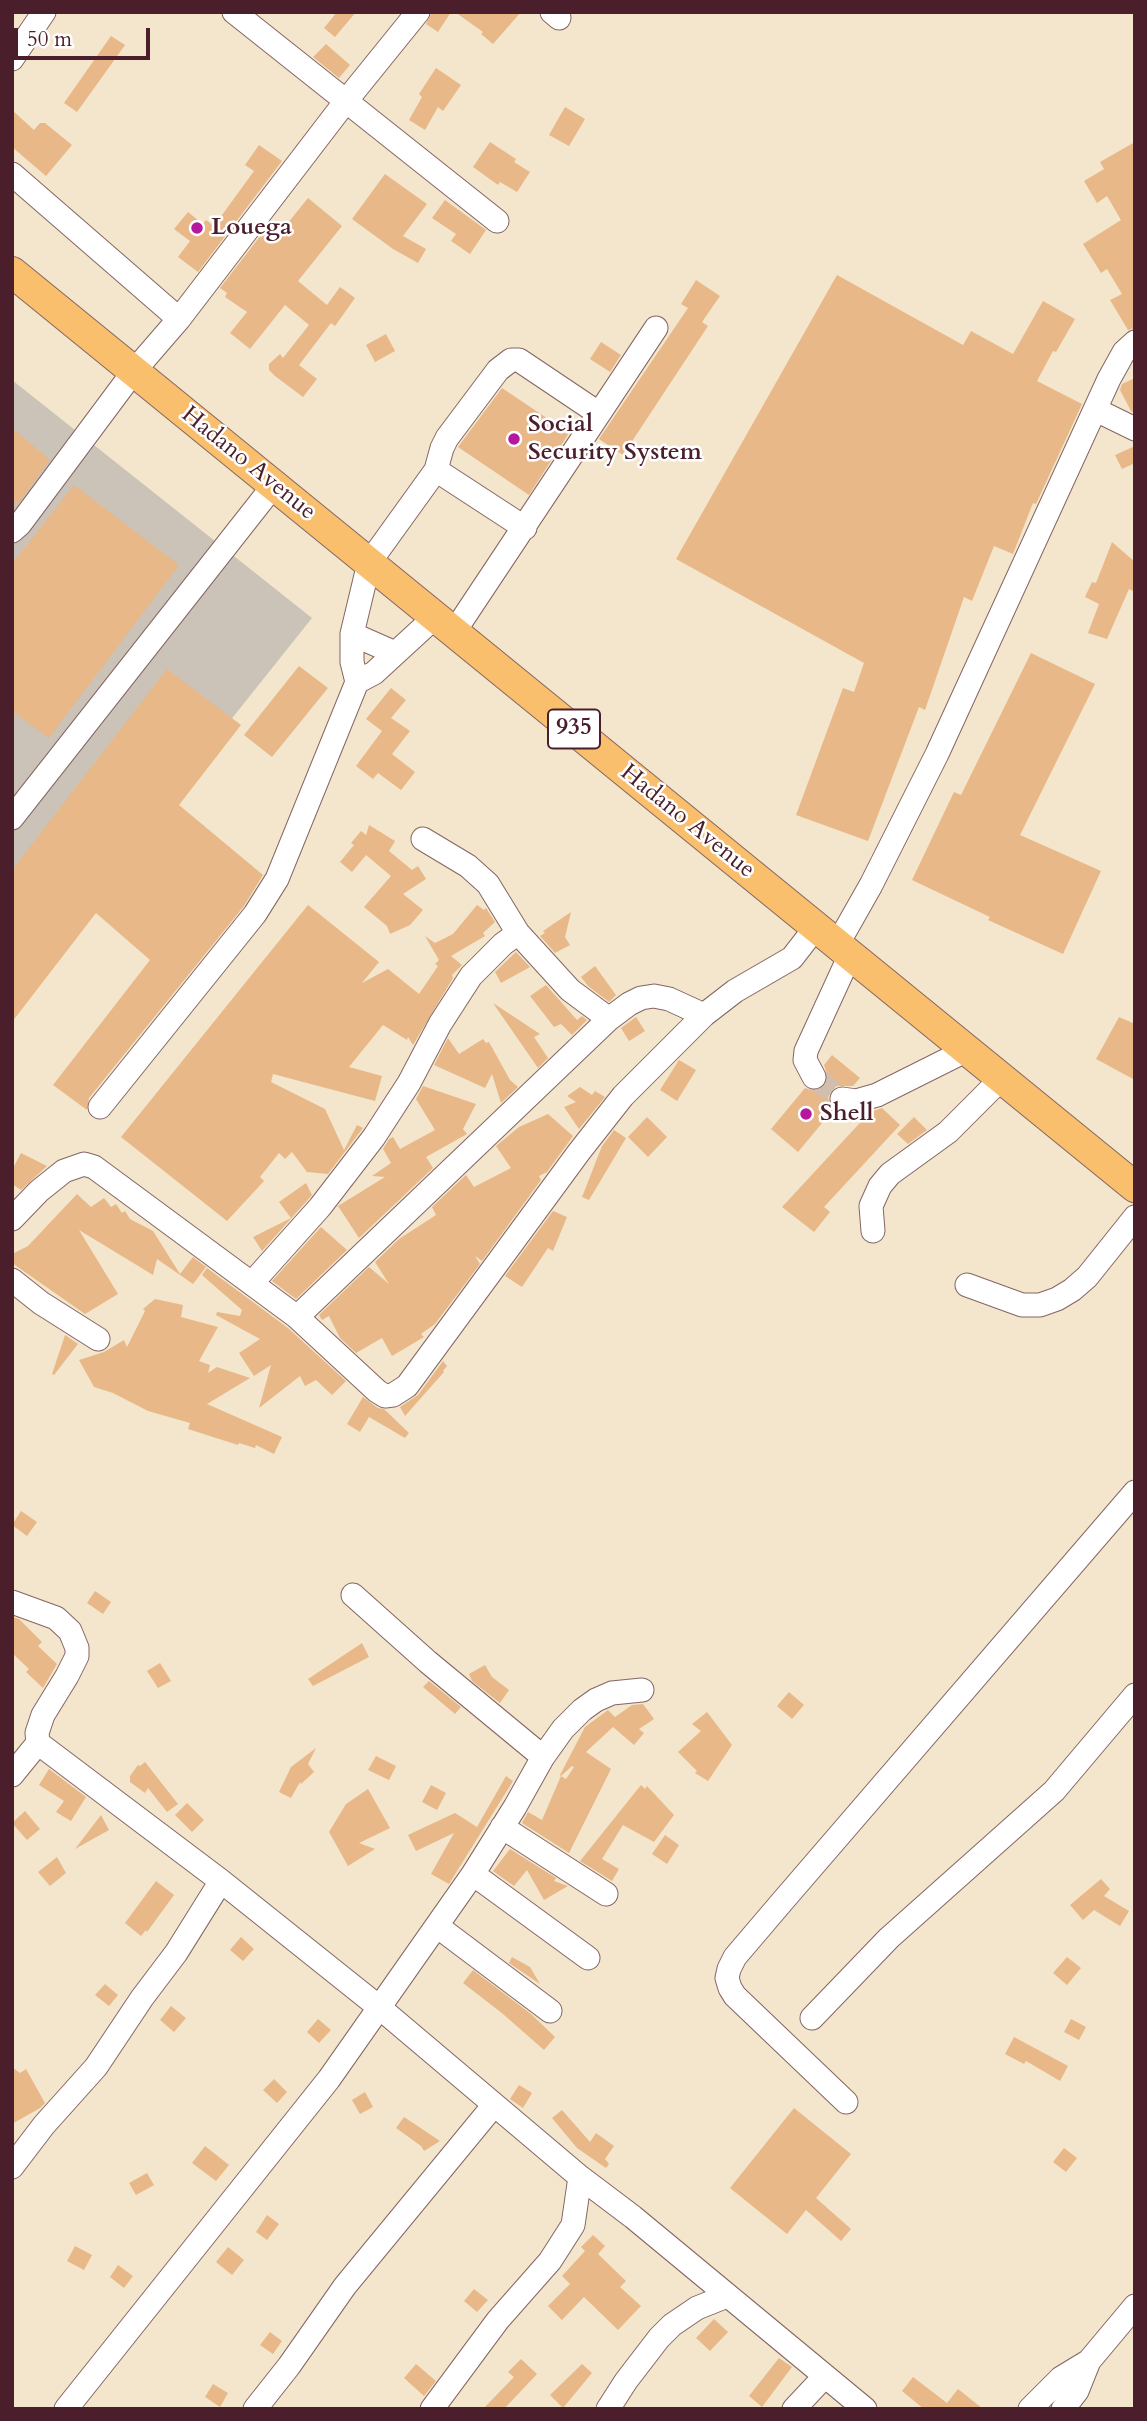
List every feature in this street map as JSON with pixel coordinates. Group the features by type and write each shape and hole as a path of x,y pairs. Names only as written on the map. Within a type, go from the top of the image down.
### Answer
{"main road":[{"name":"Hadano Avenue","path":"12,272 1135,1187"}],"street":[{"path":"12,59 44,12"},
{"path":"234,12 497,221"},
{"path":"12,531 20,524 134,371 179,319 346,101 418,12"},
{"path":"12,174 179,319"},
{"path":"357,682 374,673 395,653 444,624 525,528 656,328"},
{"path":"814,1077 805,1060 806,1051 835,942 872,885 937,754 1117,362 1135,342"},
{"path":"100,1107 268,895 286,860 304,809 357,682 352,662 352,634 369,563 436,470 447,438 498,370 511,360 520,360 598,413"},
{"path":"1096,410 1135,429"},
{"path":"436,470 525,528"},
{"path":"12,818 274,485"},
{"path":"352,634 395,653"},
{"path":"423,839 468,866 488,884 518,933 570,990 609,1019"},
{"path":"252,1283 320,1207 374,1137 410,1083 440,1024 471,976 518,933"},
{"path":"12,1219 64,1171 84,1164 94,1167 296,1317 377,1391 385,1396 399,1392 407,1386 622,1097 704,1016 735,990 792,958 835,942"},
{"path":"296,1317 609,1019 629,1004 654,996 669,999 704,1016"},
{"path":"842,1099 856,1101 877,1095 967,1050"},
{"path":"873,1231 871,1206 880,1186 890,1174 948,1132 1002,1078"},
{"path":"967,1285 1022,1305 1040,1305 1057,1299 1087,1276 1135,1217"},
{"path":"12,1280 41,1304 98,1339"},
{"path":"846,2102 735,1996 727,1978 729,1969 735,1957 1135,1492"},
{"path":"353,1595 542,1757"},
{"path":"12,1602 56,1618 69,1631 77,1648 77,1656 67,1676 43,1715 37,1733 38,1743 12,1775"},
{"path":"66,2409 329,2079 472,1874 542,1757 563,1729 596,1700 612,1693 642,1690"},
{"path":"812,2018 889,1938 1054,1791 1135,1695"},
{"path":"38,1743 220,1881 380,2008 580,2177 633,2217 864,2409"},
{"path":"502,1827 606,1894"},
{"path":"472,1874 588,1958"},
{"path":"12,2167 44,2125 96,2067 176,1953 220,1881"},
{"path":"437,1926 550,2011"},
{"path":"255,2409 345,2286 494,2105"},
{"path":"432,2409 498,2320 550,2261 573,2225 580,2177"},
{"path":"608,2409 634,2370 672,2325 697,2308 727,2296"},
{"path":"1031,2409 1061,2378 1089,2361 1133,2313"},
{"path":"1070,2406 1089,2361"},
{"path":"794,2409 824,2376"}],"shaded area":[{"path":"12,380 312,618 12,994"}],"building":[{"path":"337,12 356,12 335,37 324,28"},
{"path":"432,12 451,12 438,32 426,24"},
{"path":"455,12 521,12 493,44 481,34 483,32"},
{"path":"111,36 125,45 77,112 64,103"},
{"path":"326,44 350,65 339,78 313,57"},
{"path":"436,68 461,85 443,111 438,107 425,130 409,120 422,97 419,94"},
{"path":"565,107 585,119 569,146 549,135"},
{"path":"12,110 34,130 40,123 45,123 72,145 46,176 12,147"},
{"path":"490,142 530,172 517,192 500,182 498,185 473,167"},
{"path":"1135,142 1135,328 1128,330 1110,300 1122,294 1107,269 1101,273 1083,244 1121,220 1107,196 1097,203 1084,181 1104,169 1100,162"},
{"path":"259,145 282,161 198,272 178,257 190,241 174,229 188,212 203,224 206,220 214,226 254,171 245,165"},
{"path":"385,174 427,204 403,236 426,249 418,263 393,249 352,219"},
{"path":"308,198 342,226 298,281 327,305 340,287 355,298 335,326 331,323 299,365 317,379 303,397 275,376 269,370 269,364 280,354 283,358 309,325 285,305 250,349 230,333 247,312 225,297 227,293 220,288 268,226 279,234"},
{"path":"445,200 486,230 470,254 451,241 456,234 432,218"},
{"path":"837,275 963,345 971,331 1013,354 1043,301 1075,319 1037,381 1082,404 1036,504 1033,503 1013,554 994,546 972,601 964,597 925,710 919,707 868,841 796,815 843,688 854,692 864,663 676,559"},
{"path":"696,280 720,296 702,322 708,326 623,455 599,439 688,308 681,304"},
{"path":"386,334 395,351 375,362 366,345"},
{"path":"601,342 621,355 610,372 590,359"},
{"path":"1135,378 1135,413 1131,411 1120,390 1122,384"},
{"path":"502,388 569,433 529,495 458,447"},
{"path":"12,428 50,460 18,504 12,499"},
{"path":"1135,446 1135,463 1122,469 1115,455"},
{"path":"74,485 179,565 49,738 12,711 12,564"},
{"path":"1112,542 1135,562 1135,592 1129,589 1107,639 1088,633 1099,604 1085,597 1092,582 1096,583"},
{"path":"1031,653 1095,684 1020,835 1101,871 1063,954 988,920 990,917 912,880 954,792 961,795"},
{"path":"299,666 328,688 272,757 244,735"},
{"path":"167,669 241,725 179,805 263,875 244,906 89,1098 87,1110 53,1085 150,960 96,913 12,1022 12,870"},
{"path":"391,688 406,700 391,718 410,731 392,754 415,772 401,790 378,773 373,779 356,766 382,731 366,719"},
{"path":"369,825 395,841 389,851 412,870 418,866 426,879 403,894 423,910 410,925 390,934 387,926 364,907 391,876 366,855 352,872 340,862 361,831 366,835"},
{"path":"308,905 379,962 362,983 388,969 419,994 438,966 435,964 439,960 425,936 435,943 453,934 477,905 484,910 486,908 495,922 483,933 485,936 451,956 462,965 452,975 453,978 413,1045 408,1037 407,1040 383,1025 349,1067 382,1076 375,1101 273,1074 271,1082 325,1109 344,1150 357,1125 363,1128 328,1174 307,1172 292,1152 285,1159 279,1153 260,1177 264,1181 227,1221 121,1137"},
{"path":"571,912 565,937 570,945 555,953 540,936 545,933 543,931"},
{"path":"516,952 530,967 501,983 495,972"},
{"path":"595,966 616,995 609,1002 581,977"},
{"path":"546,985 577,1020 582,1016 587,1020 572,1035 561,1024 554,1027 530,996"},
{"path":"493,1003 540,1034 534,1037 548,1058 538,1068"},
{"path":"636,1017 645,1031 629,1041 621,1028"},
{"path":"1119,1017 1135,1024 1135,1080 1096,1059"},
{"path":"448,1038 459,1054 483,1039 486,1043 489,1042 510,1080 518,1087 501,1103 492,1074 485,1088 434,1065"},
{"name":"Shell","path":"832,1055 860,1078 853,1086 837,1086 831,1090 828,1098 833,1110 798,1152 771,1129 805,1088 814,1091 825,1085 828,1077 824,1065"},
{"path":"679,1060 696,1070 677,1101 660,1090"},
{"path":"423,1086 476,1104 463,1129 467,1134 426,1157 433,1168 359,1238 338,1206 385,1177 372,1176 391,1163 383,1149 389,1139 393,1137 400,1149 435,1130 416,1099"},
{"path":"580,1087 592,1095 595,1091 605,1097 579,1129 564,1107 576,1102 567,1096"},
{"path":"882,1108 900,1125 824,1207 830,1212 814,1232 782,1207 870,1112"},
{"path":"548,1114 573,1136 547,1172 539,1176 541,1180 482,1261 475,1256 480,1264 435,1324 421,1334 424,1337 392,1356 382,1338 356,1353 340,1338 329,1316 322,1320 319,1315 369,1267 389,1284 375,1262 399,1239 436,1215 432,1207 466,1175 474,1187 511,1168 496,1146 519,1127"},
{"path":"647,1117 667,1137 648,1157 628,1137"},
{"path":"914,1117 927,1130 908,1144 897,1134"},
{"path":"614,1130 626,1138 589,1200 582,1197 602,1146"},
{"path":"21,1153 47,1166 21,1190 12,1184 12,1170"},
{"path":"306,1183 312,1195 262,1251 253,1237 291,1218 279,1202"},
{"path":"77,1194 91,1207 104,1198 111,1207 116,1204 130,1219 153,1231 180,1274 193,1257 206,1267 193,1284 157,1259 153,1275 79,1230 118,1294 85,1314 12,1263 12,1254 28,1246"},
{"path":"553,1211 567,1217 553,1251 548,1248 522,1287 505,1276"},
{"path":"321,1227 347,1250 296,1299 272,1281"},
{"path":"207,1268 288,1328 346,1381 332,1395 316,1380 305,1386 300,1376 259,1408 271,1365 254,1376 239,1353 260,1339 216,1315 217,1312 240,1316 242,1310 202,1275"},
{"path":"155,1299 183,1305 181,1317 218,1327 199,1361 210,1365 208,1373 217,1367 250,1378 207,1404 282,1437 274,1454 256,1445 255,1448 239,1443 238,1445 188,1429 190,1423 148,1411 113,1393 94,1387 79,1360 104,1352 124,1340 127,1347 145,1311 143,1309"},
{"path":"65,1335 78,1344 54,1375 52,1374"},
{"path":"443,1361 447,1366 444,1372 405,1416 400,1407 418,1395"},
{"path":"363,1397 378,1408 384,1409 409,1433 405,1438 369,1417 360,1432 347,1424"},
{"path":"21,1511 37,1522 27,1536 12,1525"},
{"path":"95,1591 111,1602 103,1614 87,1603"},
{"path":"12,1617 19,1619 42,1642 38,1646 57,1664 43,1688 26,1672 29,1669 12,1653"},
{"path":"362,1643 369,1657 313,1686 308,1679"},
{"path":"160,1663 171,1681 158,1688 147,1671"},
{"path":"485,1665 492,1677 509,1690 500,1703 472,1681 469,1674"},
{"path":"429,1681 461,1707 455,1714 423,1687"},
{"path":"789,1692 804,1705 792,1719 777,1706"},
{"path":"643,1704 654,1719 639,1729 644,1733 634,1745 613,1727 586,1752 611,1769 569,1853 522,1823 528,1812 542,1820 561,1776 585,1727 608,1710 615,1717 632,1705","holes":["572,1766 574,1767 566,1779 561,1776"]},
{"path":"707,1712 732,1745 708,1781 695,1773 697,1771 678,1752 701,1731 692,1724"},
{"path":"316,1748 308,1764 314,1772 301,1784 300,1782 291,1798 279,1792 291,1767"},
{"path":"376,1756 396,1766 389,1780 368,1770"},
{"path":"145,1762 178,1804 167,1812 148,1788 145,1793 130,1782 130,1776 138,1765"},
{"path":"49,1769 86,1797 71,1821 56,1812 64,1801 39,1785"},
{"path":"506,1776 513,1781 449,1884 431,1874 454,1833 416,1851 408,1835 455,1813 477,1827"},
{"path":"431,1785 446,1793 437,1810 422,1802"},
{"path":"641,1785 645,1789 647,1786 674,1815 654,1842 623,1825 602,1859 619,1869 612,1881 580,1861"},
{"path":"368,1789 390,1828 359,1843 375,1849 348,1866 329,1832 346,1804"},
{"path":"187,1803 204,1820 192,1832 175,1815"},
{"path":"25,1811 40,1829 27,1840 12,1823"},
{"path":"101,1815 109,1830 75,1849"},
{"path":"665,1835 679,1845 667,1864 652,1854"},
{"path":"510,1849 556,1878 554,1881 568,1886 544,1900 527,1870 514,1886 493,1871"},
{"path":"57,1857 66,1873 50,1886 38,1872"},
{"path":"1101,1879 1110,1889 1104,1896 1129,1911 1120,1926 1094,1910 1083,1920 1070,1905"},
{"path":"156,1881 174,1895 147,1932 146,1930 141,1936 125,1923"},
{"path":"241,1937 254,1949 243,1961 230,1950"},
{"path":"512,1957 530,1967 540,1984 509,1963"},
{"path":"1067,1957 1081,1968 1067,1985 1053,1973"},
{"path":"473,1970 531,2014 555,2037 544,2050 463,1983"},
{"path":"105,1984 118,1995 109,2006 95,1995"},
{"path":"171,2006 186,2018 174,2032 160,2020"},
{"path":"318,2019 331,2030 319,2043 307,2032"},
{"path":"1071,2019 1086,2027 1079,2040 1064,2032"},
{"path":"1014,2037 1068,2066 1060,2081 1026,2061 1024,2064 1005,2054"},
{"path":"12,2067 20,2073 26,2069 45,2103 12,2124"},
{"path":"274,2079 287,2092 277,2103 263,2090"},
{"path":"519,2085 532,2093 523,2108 510,2099"},
{"path":"365,2092 373,2107 360,2114 352,2100"},
{"path":"794,2108 851,2154 816,2198 851,2229 841,2241 806,2210 787,2234 730,2188"},
{"path":"562,2110 590,2142 596,2133 614,2146 605,2159 609,2164 606,2168 577,2148 552,2118"},
{"path":"404,2117 440,2141 424,2151 396,2128"},
{"path":"205,2146 229,2165 216,2181 192,2163"},
{"path":"1064,2148 1077,2158 1066,2172 1053,2162"},
{"path":"147,2173 154,2185 136,2195 129,2183"},
{"path":"267,2215 279,2224 267,2240 256,2232"},
{"path":"593,2235 605,2246 598,2254 626,2281 620,2287 641,2306 618,2330 584,2297 562,2320 548,2306 570,2284 562,2276 585,2251 581,2247"},
{"path":"75,2246 92,2255 84,2270 67,2261"},
{"path":"228,2247 244,2260 232,2275 216,2262"},
{"path":"118,2265 133,2276 124,2288 110,2277"},
{"path":"474,2289 488,2300 477,2312 464,2301"},
{"path":"714,2319 728,2332 710,2351 696,2338"},
{"path":"270,2332 282,2341 273,2354 260,2345"},
{"path":"779,2358 792,2367 762,2407 749,2396"},
{"path":"521,2359 537,2374 504,2409 483,2409 514,2377 508,2372"},
{"path":"416,2364 436,2381 424,2396 404,2378"},
{"path":"582,2364 592,2373 563,2408 550,2395"},
{"path":"913,2377 947,2403 958,2389 983,2409 924,2409 902,2391"},
{"path":"213,2384 228,2393 220,2407 205,2397"}],"tunnel":[{"path":"814,1077 842,1099"}],"place":[{"name":"Louega","path":"197,228"},
{"name":"Social Security System","path":"514,439"},
{"name":"Shell","path":"806,1114"}]}
